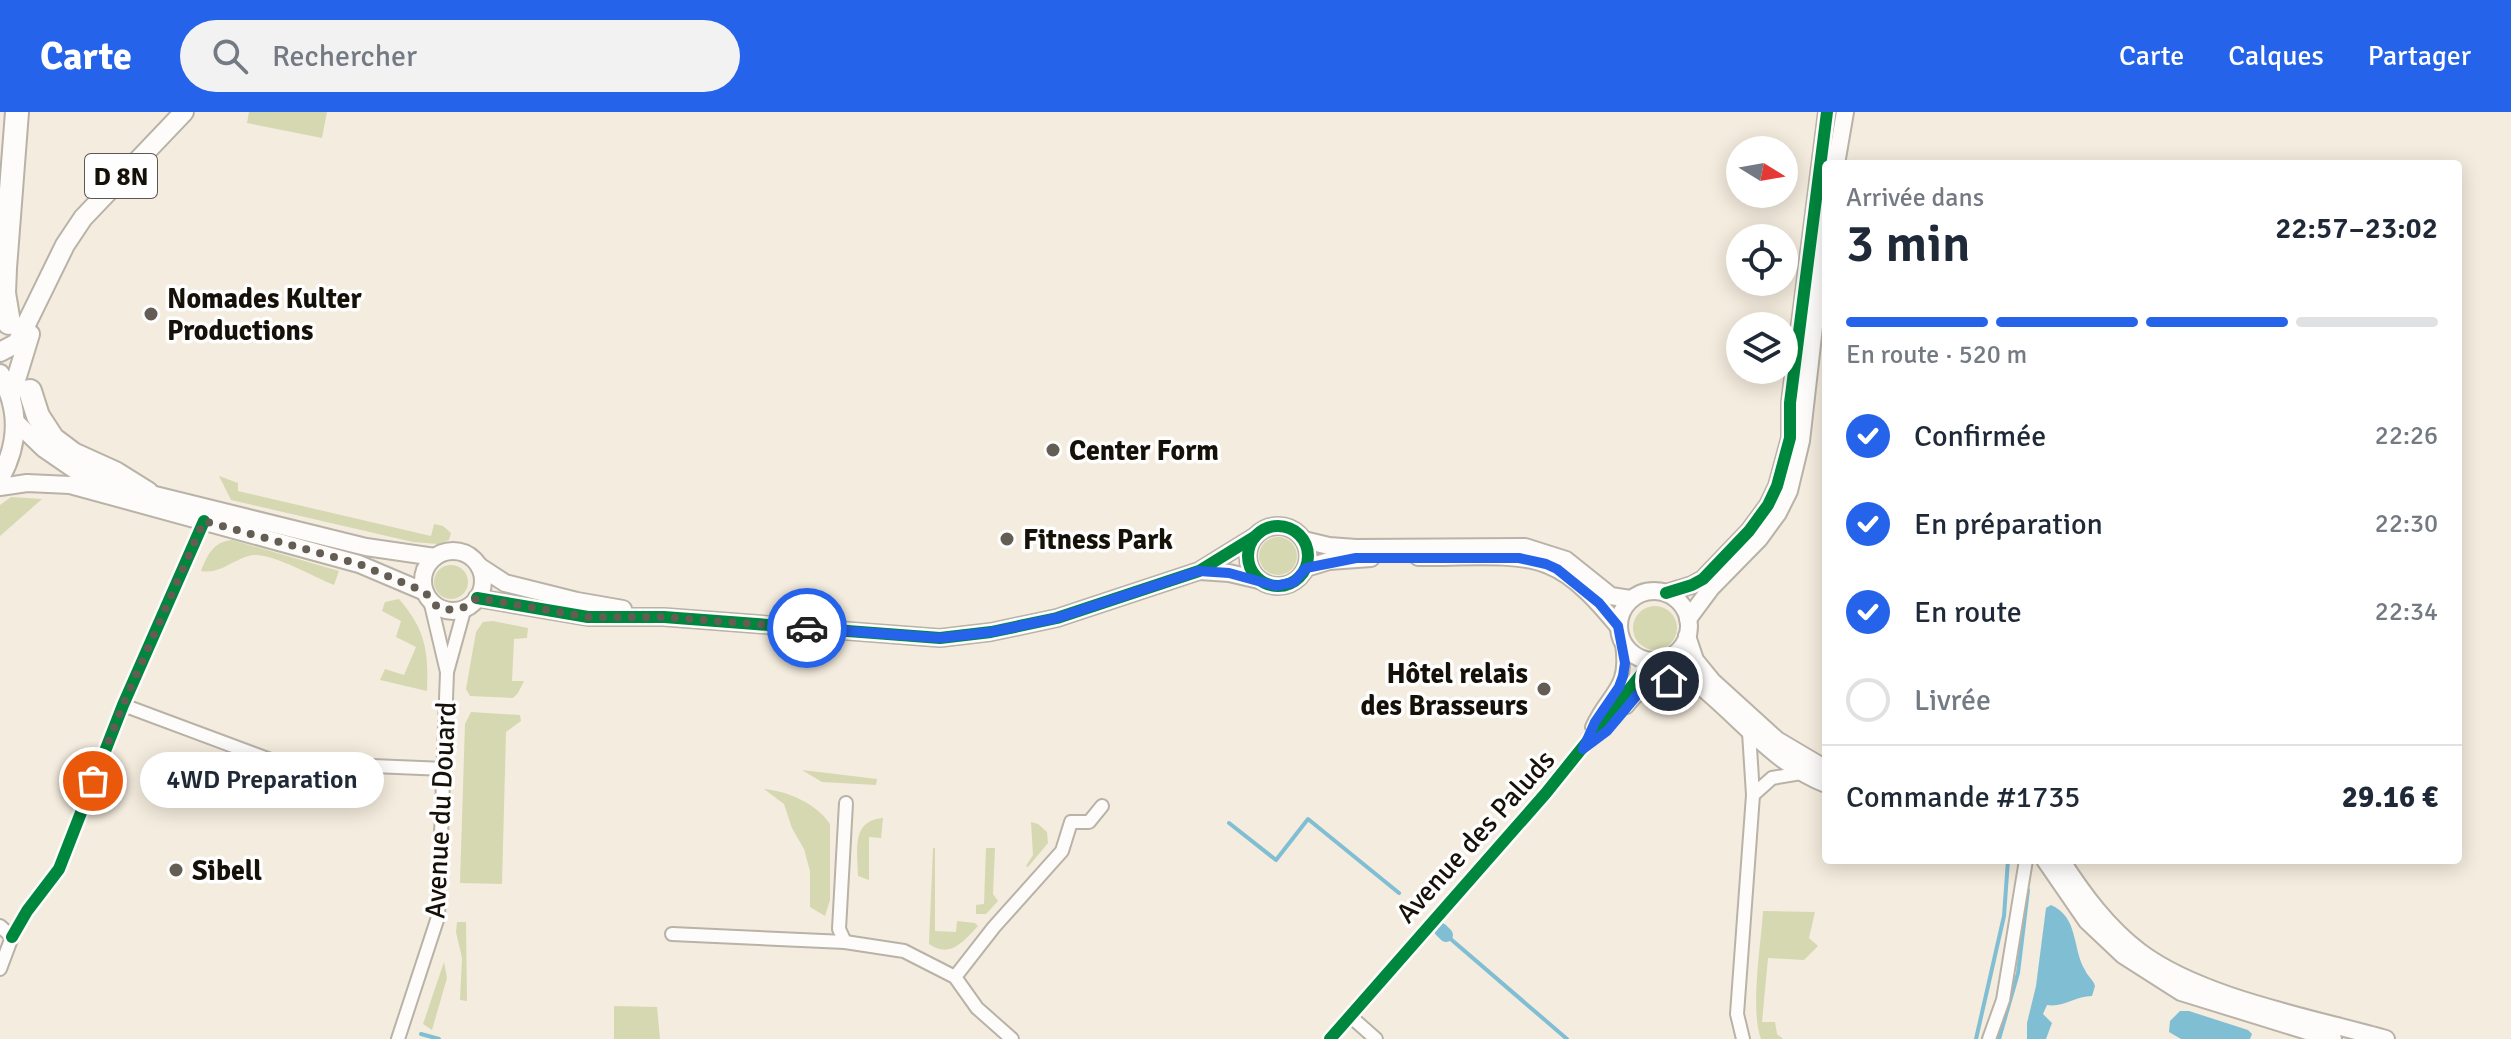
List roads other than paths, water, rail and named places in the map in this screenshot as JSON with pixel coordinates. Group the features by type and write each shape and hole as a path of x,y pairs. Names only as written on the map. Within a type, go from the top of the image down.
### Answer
{"highway":[{"path":"0,144 5,112"},
{"path":"9,323 4,293 17,112"},
{"path":"20,394 53,439 73,454 115,473 147,493"}],"main road":[{"name":"D 8N","path":"0,352 17,343 65,245 83,218 108,188 184,112"},
{"name":"D 8N","path":"20,394 25,349 65,245"},
{"path":"0,374 20,394 13,450 0,478"}],"street":[{"path":"1822,782 1801,773 1749,732 1683,671 1634,655 1622,644 1618,626 1621,611 1630,599 1648,591 1666,593 1703,579 1749,531 1777,486 1790,438 1790,403 1827,112"},
{"path":"1837,160 1845,112"},
{"path":"1657,661 1678,652 1711,588 1759,539 1789,491 1801,441 1822,256"},
{"path":"15,421 44,449 76,471 147,493 366,547 435,557"},
{"path":"0,487 27,483 70,485 204,521 359,564 427,596 446,610 471,603 588,617 664,617 940,638 991,632 1057,618 1199,571 1268,527 1278,525 1298,532 1308,554 1301,576 1285,585 1267,584 1229,573 1199,571"},
{"path":"0,969 12,937 27,911 59,869 123,705 204,521"},
{"path":"1254,537 1249,545 1249,564 1259,580"},
{"path":"1304,540 1356,548 1525,547 1566,560 1611,596 1630,599"},
{"path":"427,596 424,573 435,557 444,552 464,553 505,583 577,601 664,617"},
{"path":"1306,568 1356,558 1519,558 1557,569 1599,603 1618,626"},
{"path":"471,603 482,583 479,566"},
{"path":"1666,593 1681,603 1695,660 1713,682 1777,740 1822,767"},
{"name":"Avenue du Douard","path":"398,1039 438,917 447,672 427,596"},
{"name":"Avenue du Douard","path":"447,672 471,603"},
{"name":"Avenue des Paluds","path":"1583,749 1595,722 1619,687 1625,663 1622,644"},
{"name":"Avenue des Paluds","path":"1330,1039 1657,661"},
{"name":"Avenue des Paluds","path":"1583,749 1607,731 1650,684 1669,681 1705,691"},
{"path":"123,705 276,762 445,769"},
{"path":"1743,1039 1737,1014 1753,795 1749,732"},
{"path":"1753,795 1772,778 1801,773"},
{"path":"845,942 839,929 846,803"},
{"path":"955,977 994,927 1062,851 1071,822 1089,822 1102,806"},
{"path":"1989,1039 2003,1000 2025,864"},
{"path":"2048,864 2087,921 2123,955 2181,992 2333,1039"},
{"path":"2064,864 2095,909 2113,928 2140,952 2161,965 2194,982 2241,998 2386,1039"},
{"path":"0,926 12,937"},
{"path":"672,934 845,942 904,951 955,977 977,1008 1012,1039"},
{"path":"1350,1016 1376,1039"}],"water":[{"path":"2051,905 2060,910 2071,925 2081,962 2095,986 2092,996 2047,1005 2043,1014 2052,1023 2046,1039 2027,1039 2046,908"},
{"path":"2180,1011 2189,1011 2252,1034 2250,1039 2181,1039 2169,1032 2170,1021"}],"waterway":[{"path":"1229,823 1276,860 1308,819 1399,893"},
{"path":"1976,1039 2004,916 2008,864"},
{"path":"1999,1039 2018,973 2028,890"},
{"path":"1441,930 1446,935"},
{"path":"1446,935 1567,1039"},
{"path":"421,1034 439,1039"}],"place":[{"name":"Nomades Kulter Productions","path":"151,314"},
{"name":"Center Form","path":"1053,450"},
{"name":"Fitness Park","path":"1007,539"},
{"name":"Hôtel relais des Brasseurs","path":"1544,689"},
{"name":"4WD Preparation","path":"93,781"},
{"name":"Sibell","path":"176,870"}]}
